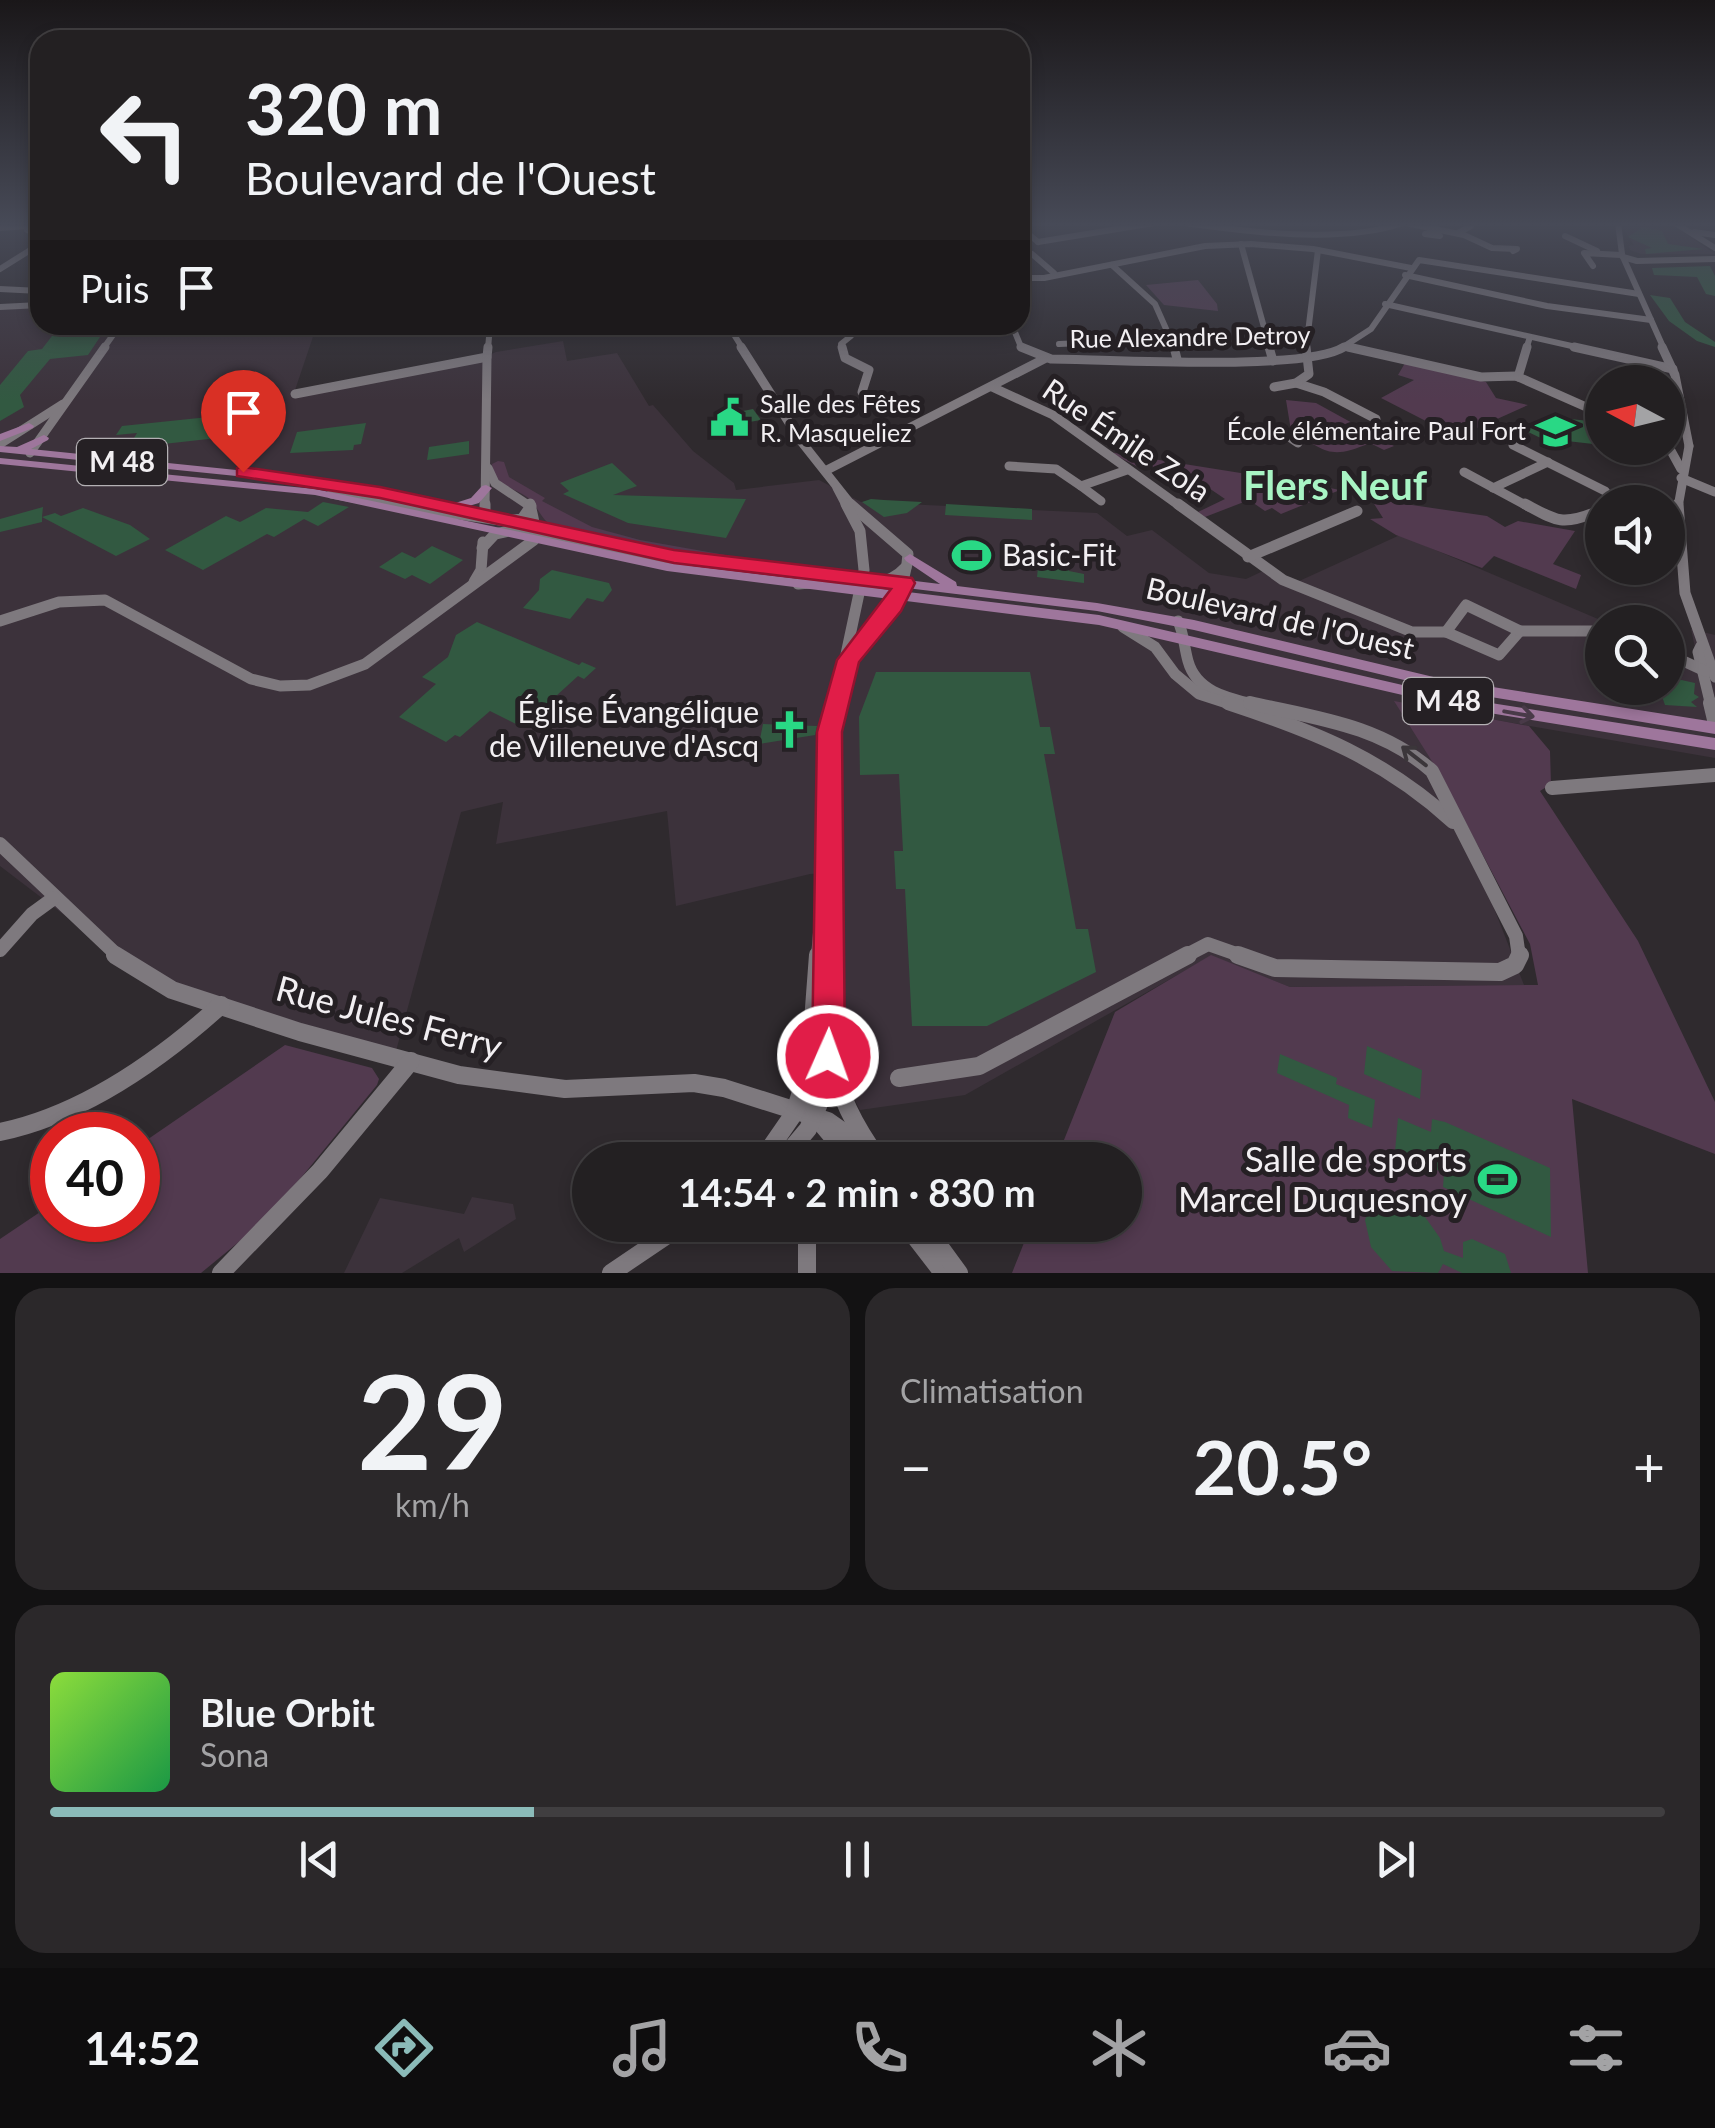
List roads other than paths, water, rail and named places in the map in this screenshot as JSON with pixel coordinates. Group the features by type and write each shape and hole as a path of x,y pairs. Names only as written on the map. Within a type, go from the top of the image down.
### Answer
{"main road":[{"path":"0,449 30,426"},
{"path":"0,476 44,438"},
{"name":"Boulevard de l'Ouest","path":"0,449 22,457 315,492 484,522 514,522 535,534 666,567 863,589 956,588 1097,607 1459,703 1715,744"},
{"name":"Boulevard de l'Ouest","path":"22,457 324,482 442,506 500,532 535,534 863,589"},
{"path":"442,506 471,502 486,488"},
{"path":"910,558 956,588"},
{"name":"Boulevard de l'Ouest","path":"899,587 1180,632 1496,694 1715,726"},
{"name":"M 48","path":"899,587 1097,607"}],"street":[{"path":"1134,282 1153,298 1174,338 1178,359"},
{"path":"1252,282 1273,361"},
{"path":"1274,387 1296,383 1309,374 1305,360 1313,282"},
{"name":"Rue Alexandre Detroy","path":"1016,335 1022,348 1046,358 1305,360 1348,347 1370,328 1401,282"},
{"path":"1450,282 1537,304 1651,320"},
{"path":"1568,282 1639,294"},
{"path":"1635,282 1671,365"},
{"path":"0,289 30,290"},
{"path":"1385,304 1655,365"},
{"path":"0,307 30,306"},
{"path":"44,438 113,335"},
{"path":"462,594 480,574 488,465 489,335"},
{"path":"734,335 775,403 837,488 865,518 897,540 910,558 899,587 844,671"},
{"path":"850,335 841,344 844,357 869,368 862,392"},
{"path":"1518,377 1530,337"},
{"path":"1059,344 1174,338"},
{"path":"1092,344 1099,359"},
{"path":"1348,347 1481,377 1518,377 1585,407"},
{"path":"296,394 488,357"},
{"path":"824,471 1046,358"},
{"path":"1296,383 1376,419"},
{"name":"Rue Émile Zola","path":"992,387 1044,410 1292,584 1407,630 1422,634 1446,632 1499,656 1520,631"},
{"path":"30,426 73,393"},
{"path":"1278,430 1298,443"},
{"path":"1681,485 1688,449 1685,433"},
{"path":"1513,445 1593,485"},
{"path":"1492,488 1548,462"},
{"path":"0,621 59,602 105,600 251,679 292,688 327,682 358,668 462,594 535,534 531,506 495,483 488,465"},
{"path":"1678,465 1681,473 1715,492"},
{"path":"1009,466 1056,470 1101,501"},
{"path":"1081,486 1128,470"},
{"path":"1464,472 1560,522 1585,518"},
{"path":"837,488 864,544 863,589 830,732 827,848 831,1076 846,1116 865,1142"},
{"path":"514,522 526,515 531,506"},
{"path":"1248,556 1357,511"},
{"path":"482,548 500,532"},
{"path":"864,544 874,539 897,540"},
{"path":"1684,585 1701,646 1698,652 1710,673 1715,726"},
{"name":"Rue Émile Zola","path":"1446,632 1466,606 1520,631 1585,631"},
{"name":"Boulevard de l'Ouest","path":"1117,624 1156,647 1183,682"},
{"path":"899,1078 979,1066 1208,944 1275,968 1500,972 1514,965 1521,953 1516,936 1432,771 1416,753 1361,728 1248,703 1209,690 1192,674 1180,632"},
{"name":"Boulevard de l'Ouest","path":"1180,632 1172,662 1183,682"},
{"path":"1685,662 1710,673"},
{"path":"1183,682 1220,704 1308,729 1411,784 1436,803 1464,837"},
{"path":"1552,788 1715,775"},
{"name":"Rue Jules Ferry","path":"0,844 111,952 148,979 221,1006 411,1061 536,1088 701,1083 815,1116 838,1126 858,1142"},
{"path":"774,1142 795,1112 806,1083 827,848"},
{"path":"0,950 27,918 54,898"},
{"path":"0,1132 34,1126 66,1112 193,1031 221,1006"},
{"path":"221,1273 320,1171 411,1061"},
{"path":"800,1142 831,1076"},
{"path":"806,1083 815,1116 835,1142"},
{"path":"611,1273 657,1242"},
{"path":"919,1242 943,1273"},
{"path":"936,1242 959,1273"},
{"path":"807,1243 807,1273"}],"place":[{"name":"Salle des Fêtes R. Masqueliez","path":"730,418"},
{"name":"École élémentaire Paul Fort","path":"1556,431"},
{"name":"Basic-Fit","path":"972,556"},
{"name":"Église Évangélique de Villeneuve d'Ascq","path":"789,730"},
{"name":"Salle de sports Marcel Duquesnoy","path":"1497,1180"}],"district":[{"name":"Flers Neuf","path":"1335,486"}]}
